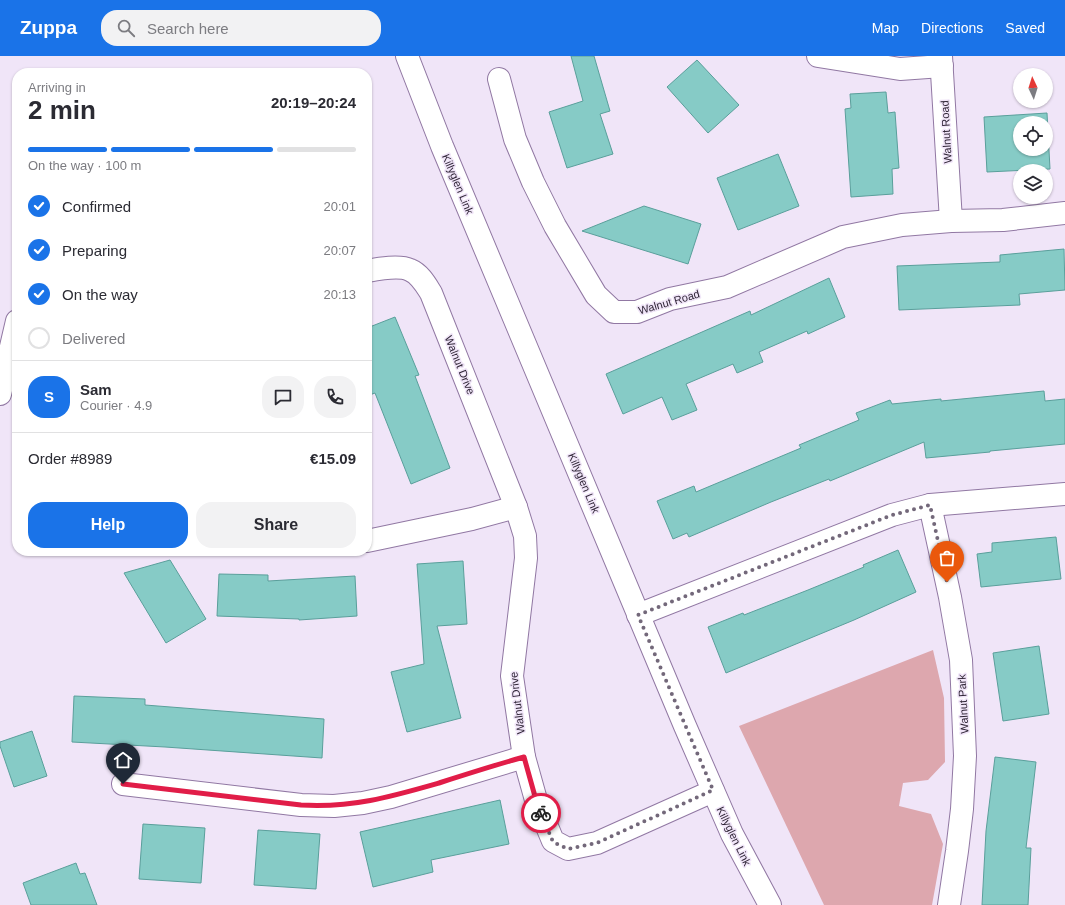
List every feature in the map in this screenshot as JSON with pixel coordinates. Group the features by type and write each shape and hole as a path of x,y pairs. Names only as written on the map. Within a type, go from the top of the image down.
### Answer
{"street":[{"name":"Killyglen Link","path":"407,56 442,146 598,516 638,615 732,834 770,905"},
{"name":"Walnut Road","path":"818,56 900,69 941,61 951,221"},
{"name":"Walnut Road","path":"498,79 515,140 539,194 555,226 596,295 614,312 637,312 670,300 727,286 843,237 902,225 951,221 1003,220 1065,213"},
{"name":"Walnut Drive","path":"372,270 388,267 410,269 424,280 434,300 516,507 525,536 526,558 512,676 524,757 536,800 553,842 568,849 597,843 713,790"},
{"path":"0,394 12,342"},
{"path":"638,615 892,515 930,505 1065,494"},
{"name":"Walnut Park","path":"930,505 950,597 961,660 965,756 961,823 949,905"},
{"path":"372,540 472,519 516,507"},
{"path":"123,784 301,805 348,805 391,797 524,757"}],"shaded area":[{"path":"933,650 944,698 945,762 928,780 903,783 899,806 931,814 943,844 932,905 824,905 739,726"}],"building":[{"path":"571,56 594,56 610,111 600,114 613,154 567,168 549,112 583,101"},
{"path":"697,60 739,105 708,133 667,87"},
{"path":"886,92 888,113 895,112 899,168 892,169 893,194 851,197 845,109 851,108 850,94"},
{"path":"1047,113 1047,116 1013,116 1013,156 1049,156 1050,164 1013,164 1013,171 987,172 984,117"},
{"path":"778,154 799,206 738,230 717,178"},
{"path":"644,206 701,224 688,264 582,231"},
{"path":"1064,249 1065,290 1019,294 1020,305 899,310 897,266 1000,262 1000,255"},
{"path":"829,278 845,317 808,334 807,331 759,352 763,362 737,373 733,364 686,384 697,410 672,420 662,397 623,414 606,374 750,311 751,315"},
{"path":"395,317 419,375 415,376 450,468 411,484 375,393 372,394 372,326"},
{"path":"1044,391 1045,401 1065,399 1065,444 926,458 924,442 830,481 829,479 771,502 689,537 687,533 673,539 657,501 694,486 696,492 801,448 799,445 859,420 856,413 890,400 892,404"},
{"path":"1056,537 1061,579 981,587 977,554 992,552 992,543"},
{"path":"898,550 916,592 854,620 726,673 708,627 743,613 744,615 808,590 864,567 863,565"},
{"path":"170,560 206,619 166,643 124,573"},
{"path":"463,561 467,624 437,626 461,718 407,732 391,672 424,664 417,564"},
{"path":"219,574 268,575 268,581 355,576 357,616 299,620 217,616"},
{"path":"1039,646 1049,714 1003,721 993,653"},
{"path":"74,696 145,699 145,705 324,719 322,758 72,742"},
{"path":"32,731 47,776 14,787 0,742"},
{"path":"995,757 1036,762 1026,848 1031,848 1028,905 982,905 986,831"},
{"path":"500,800 509,844 431,860 433,872 373,887 360,832"},
{"path":"143,824 205,828 201,883 139,879"},
{"path":"258,830 320,834 316,889 254,885"},
{"path":"76,863 80,874 85,873 97,905 31,905 23,883"}],"way so far":[{"path":"541,813 553,842 568,849 597,843 713,790 638,615 892,515 930,505 947,582"}],"route":[{"path":"123,784 301,805 334,806 363,803 391,797 524,757 541,813"}]}
